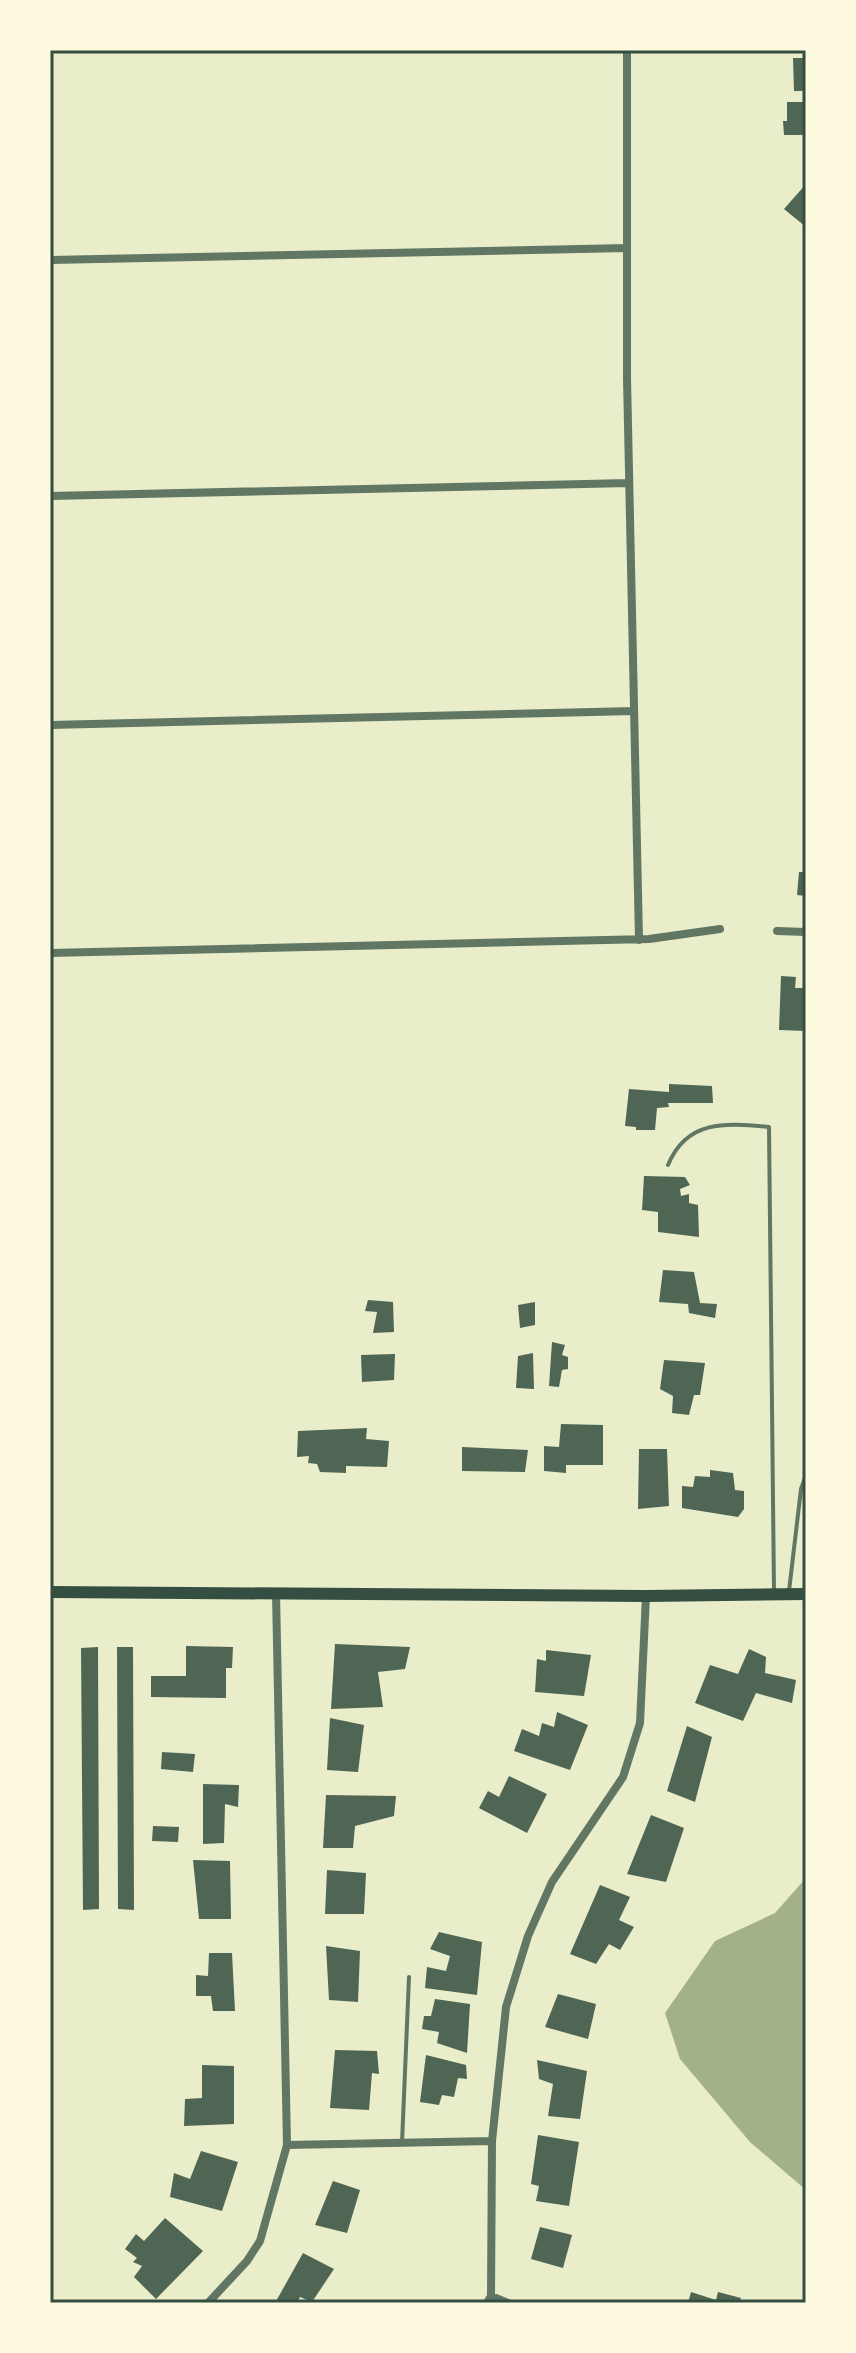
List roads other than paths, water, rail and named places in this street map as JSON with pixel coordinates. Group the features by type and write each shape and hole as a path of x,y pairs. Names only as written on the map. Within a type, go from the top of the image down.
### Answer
{"main road":[{"path":"50,1592 646,1596 806,1594"}],"street":[{"path":"627,50 629,483 639,940"},
{"path":"50,260 627,248"},
{"path":"50,496 629,483"},
{"path":"50,725 634,711"},
{"path":"50,953 639,940 720,929"},
{"path":"777,931 806,932"},
{"path":"208,2303 247,2261 260,2241 287,2145 276,1593"},
{"path":"508,2303 489,2300 492,2141 506,2007 528,1936 552,1882 623,1777 640,1723 646,1596"},
{"path":"287,2145 492,2141"}],"lane":[{"path":"668,1165 675,1148 710,1126 743,1124 769,1127 774,1594"},
{"path":"789,1594 798,1504 806,1475"},
{"path":"402,2143 409,1977"}]}
